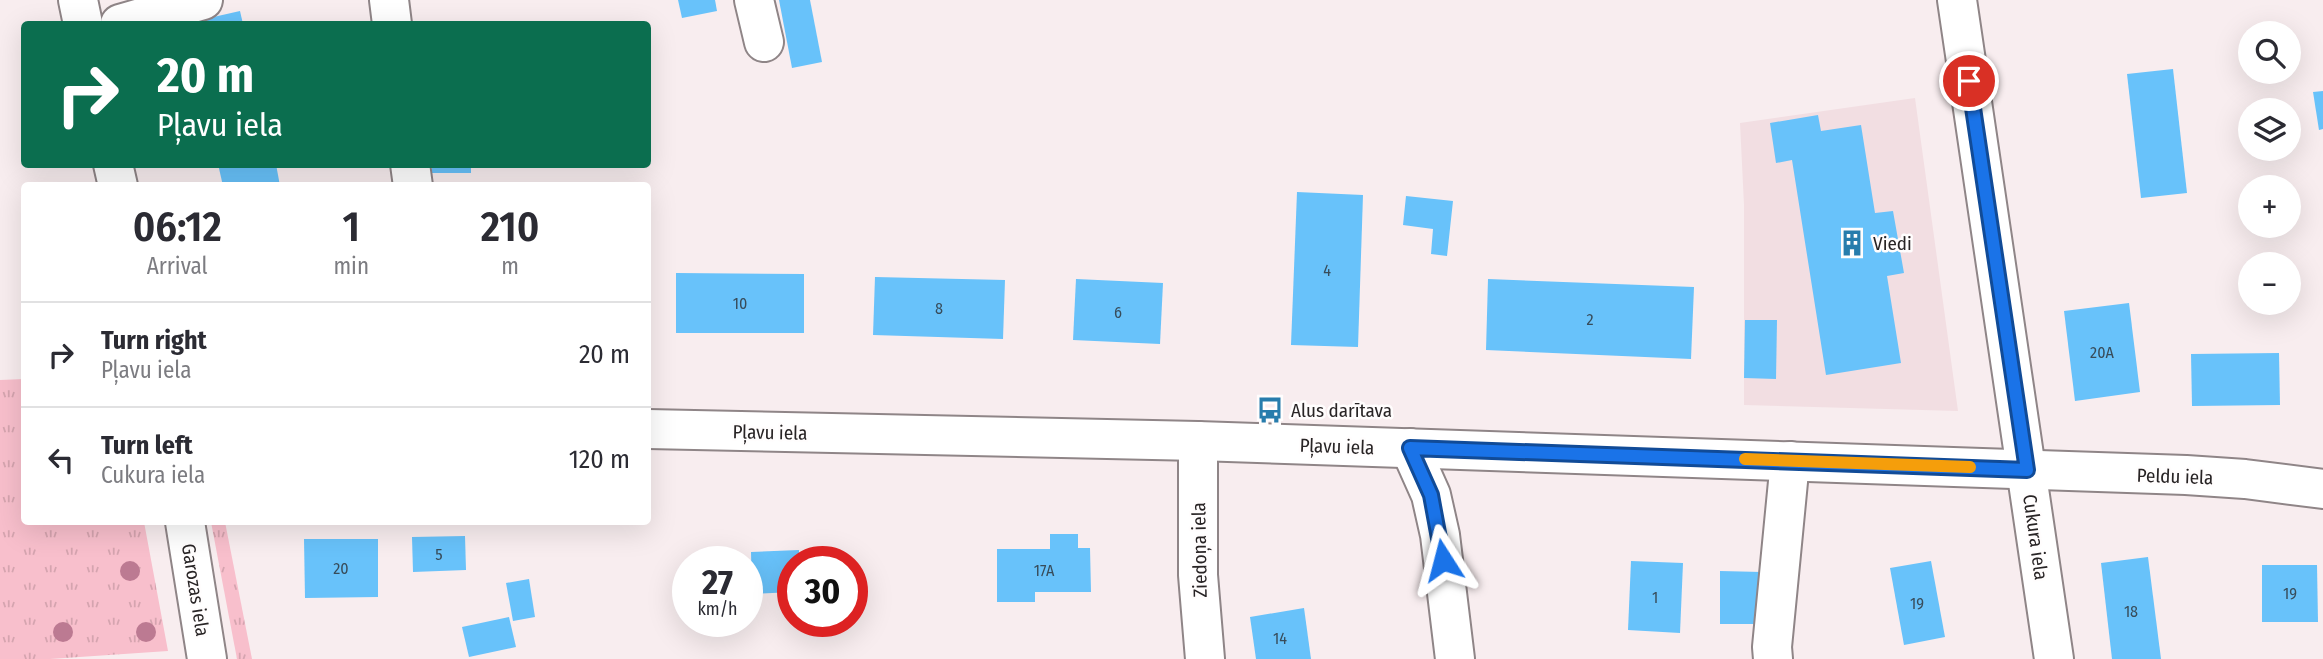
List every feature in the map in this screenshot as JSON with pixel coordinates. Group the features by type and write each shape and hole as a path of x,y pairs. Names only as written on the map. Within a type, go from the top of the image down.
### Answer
{"street":[{"path":"78,0 82,21"},
{"path":"130,21 203,0"},
{"path":"389,0 392,21"},
{"path":"754,0 764,42"},
{"name":"Cukura iela","path":"1956,0 2054,659"},
{"name":"Pļavu iela","path":"651,429 1198,441 2027,470"},
{"name":"Ziedoņa iela","path":"1198,441 1198,575 1205,659"},
{"path":"1410,448 1431,495 1440,535 1455,659"},
{"path":"1773,659 1790,461"},
{"name":"Peldu iela","path":"2027,470 2198,476 2323,489"},
{"name":"Garozas iela","path":"185,525 207,659"}],"shaded area":[{"path":"1915,98 1958,411 1744,405 1744,205 1740,123"}],"green space":[{"path":"21,379 21,525 145,525 168,651 50,659 0,659 0,380"},
{"path":"212,525 226,525 252,659 237,659"}],"building":[{"path":"678,0 715,0 717,11 682,18"},
{"path":"779,0 810,0 822,62 792,68"},
{"path":"240,11 242,21 196,21"},
{"path":"2173,69 2187,193 2141,198 2127,74"},
{"path":"2323,91 2323,129 2319,130 2313,92"},
{"name":"Viedi","path":"1818,115 1821,131 1861,125 1875,213 1893,211 1904,273 1887,276 1901,363 1826,375 1792,160 1776,163 1770,123"},
{"path":"219,168 277,168 279,182 222,182"},
{"path":"432,168 471,168 471,173 432,173"},
{"path":"1297,192 1363,195 1358,347 1291,345"},
{"path":"1406,196 1453,201 1447,256 1431,254 1433,229 1403,225"},
{"path":"676,273 804,274 804,333 676,333"},
{"path":"875,277 1005,280 1003,339 873,335"},
{"path":"1076,279 1163,283 1160,344 1073,340"},
{"path":"1488,279 1694,287 1691,359 1486,350"},
{"path":"2129,303 2140,392 2075,401 2064,311"},
{"path":"1745,320 1777,320 1776,379 1744,378"},
{"path":"2279,353 2280,405 2192,406 2191,354"},
{"path":"1050,534 1078,534 1078,548 1090,548 1091,592 1035,592 1035,602 997,602 997,549 1050,549"},
{"path":"465,536 466,570 413,572 412,537"},
{"path":"304,539 378,539 378,597 305,598"},
{"path":"777,551 777,593 763,593 763,552"},
{"path":"2148,557 2161,659 2112,659 2101,563"},
{"path":"1631,561 1683,563 1680,633 1628,630"},
{"path":"1931,561 1945,637 1904,645 1890,568"},
{"path":"2262,565 2317,565 2318,622 2262,622"},
{"path":"1720,571 1762,572 1762,624 1720,624"},
{"path":"529,579 535,617 513,621 506,583"},
{"path":"1304,608 1311,659 1256,659 1250,617"},
{"path":"509,617 516,647 469,657 462,627"}],"slow traffic":[{"path":"1745,459 1970,467"}],"place":[{"name":"Viedi","path":"1852,243"},
{"name":"Alus darītava","path":"1270,410"}],"route":[{"path":"1443,560 1431,495 1410,448 2027,470 1969,81"}]}
